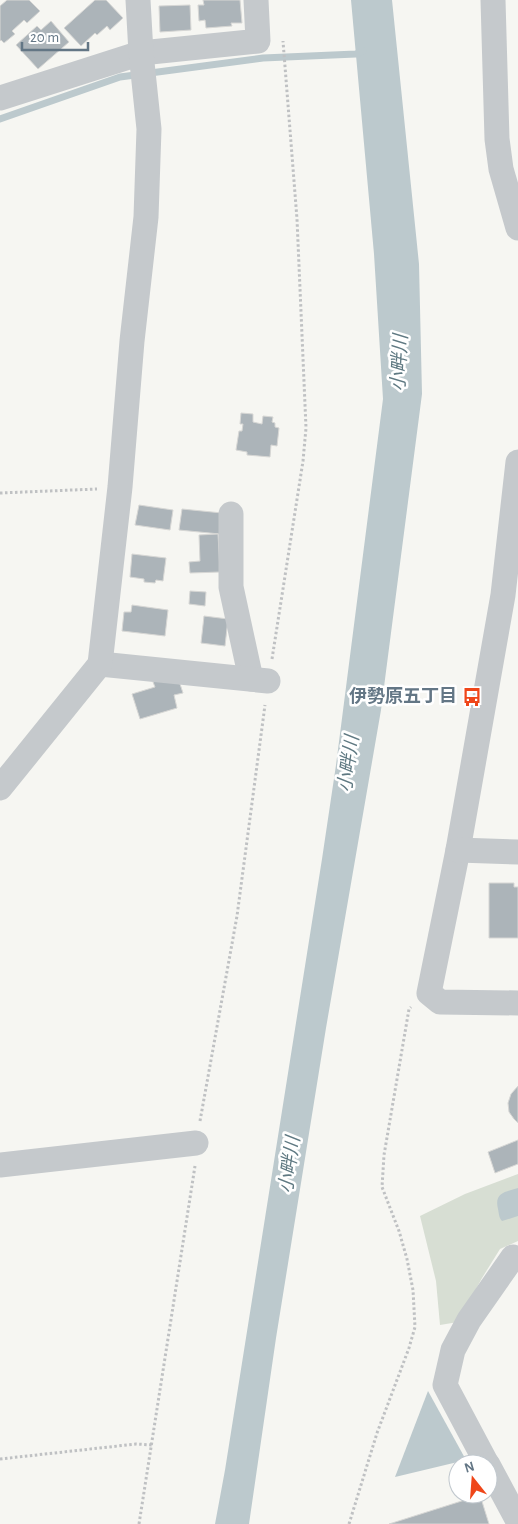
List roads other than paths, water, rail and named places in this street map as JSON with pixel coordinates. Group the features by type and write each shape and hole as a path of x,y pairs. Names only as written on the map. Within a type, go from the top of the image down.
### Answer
{"street":[{"path":"0,788 100,664 120,487 132,341 146,217 149,129 141,53 138,0"},
{"path":"0,98 141,53 258,41 256,0"},
{"path":"493,0 497,139 510,169 518,228"},
{"path":"518,462 510,595 429,993 440,1002 518,1003"},
{"path":"100,664 260,680 231,587 231,514"},
{"path":"458,850 518,852"},
{"path":"0,1165 196,1143"},
{"path":"482,1454 445,1384 453,1350 469,1320 512,1257"},
{"path":"498,1484 518,1521"}],"water":[{"name":"小畔川","path":"351,0 392,0 419,264 422,394 381,710 326,1028 276,1338 249,1524 215,1524 322,859 336,765 383,399 374,254"},
{"path":"518,1188 518,1216 502,1221 497,1204 499,1196"},
{"path":"428,1391 463,1454 448,1454 448,1464 395,1477"}],"waterway":[{"path":"0,119 120,77 263,58 356,54 363,51"}],"place":[{"name":"伊勢原五丁目","path":"472,697"}]}
